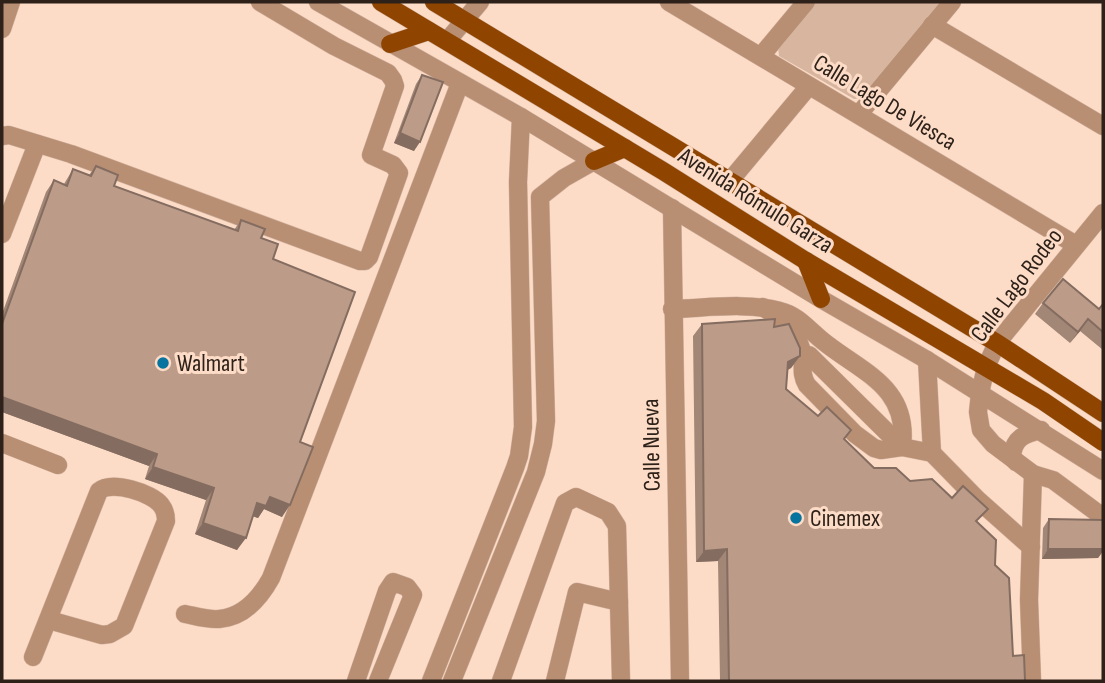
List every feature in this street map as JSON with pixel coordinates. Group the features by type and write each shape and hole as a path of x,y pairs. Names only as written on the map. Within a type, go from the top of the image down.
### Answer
{"main road":[{"name":"Avenida Rómulo Garza","path":"381,2 625,148 806,261 1043,401 1103,443"},
{"name":"Avenida Rómulo Garza","path":"437,2 465,22 997,343 1103,413"},
{"path":"390,44 429,31"},
{"path":"594,160 625,148"},
{"path":"806,261 821,299"}],"street":[{"path":"2,29 11,2"},
{"path":"4,133 365,261 369,257 399,173 393,165 371,155 395,86 393,80 387,73 334,46 260,2"},
{"path":"447,41 480,2"},
{"name":"Calle Lago De Viesca","path":"669,2 1076,245"},
{"path":"761,56 806,2"},
{"path":"859,114 952,2"},
{"path":"290,20 320,3 594,160 821,299 928,360 1103,471"},
{"path":"932,25 1103,126"},
{"path":"185,614 219,619 237,614 262,594 271,578 460,83"},
{"path":"729,182 808,86"},
{"path":"430,681 515,468 522,444 519,195 521,117"},
{"path":"2,234 37,144"},
{"path":"519,195 540,197 564,178 594,160"},
{"path":"452,681 536,472 545,434 540,197"},
{"name":"Calle Nueva","path":"672,208 680,681"},
{"name":"Calle Lago Rodeo","path":"1103,213 997,343 986,367 978,412 981,430 993,444 1033,474 1053,480 1103,517"},
{"path":"672,309 763,307 791,315 889,390 897,403 904,437 902,447"},
{"path":"763,307 793,331 806,356 902,447 932,453 977,499 1031,547"},
{"path":"806,356 828,345"},
{"path":"928,360 932,453"},
{"path":"523,427 545,434"},
{"path":"1016,462 1013,456 1015,443 1024,435 1041,430"},
{"path":"2,443 58,465"},
{"path":"1032,681 1029,600 1033,474"},
{"path":"33,656 99,491 104,487 116,485 157,500 166,513 166,521 124,626 110,634 102,635 49,620"},
{"path":"501,681 565,503 570,498 608,512 617,526 621,681"},
{"path":"356,681 387,591 393,582 407,587 413,595 378,681"},
{"path":"555,681 577,592 619,602"}],"shaded area":[{"path":"816,2 944,2 864,98 854,99 779,56 778,47"}],"building":[{"path":"422,75 443,82 420,142 400,133"},
{"name":"Walmart","path":"96,166 118,175 114,186 238,231 241,220 265,229 261,238 278,244 273,259 355,292 300,442 313,447 290,505 270,497 266,506 257,503 246,538 203,523 214,488 153,467 157,454 2,397 2,324 54,180 67,186 73,169 91,176"},
{"path":"1063,279 1099,309 1103,304 1103,332 1088,319 1078,332 1043,303"},
{"path":"775,319 774,327 789,324 800,348 800,356 788,362 786,389 818,416 827,407 851,430 844,439 874,468 896,468 910,481 932,479 952,498 963,486 988,509 976,521 996,540 995,565 1009,578 1013,656 1024,655 1025,681 729,681 727,549 704,551 702,324"},
{"path":"1049,519 1103,520 1103,549 1048,549"}],"place":[{"name":"Walmart","path":"163,363"},
{"name":"Cinemex","path":"796,518"}]}
